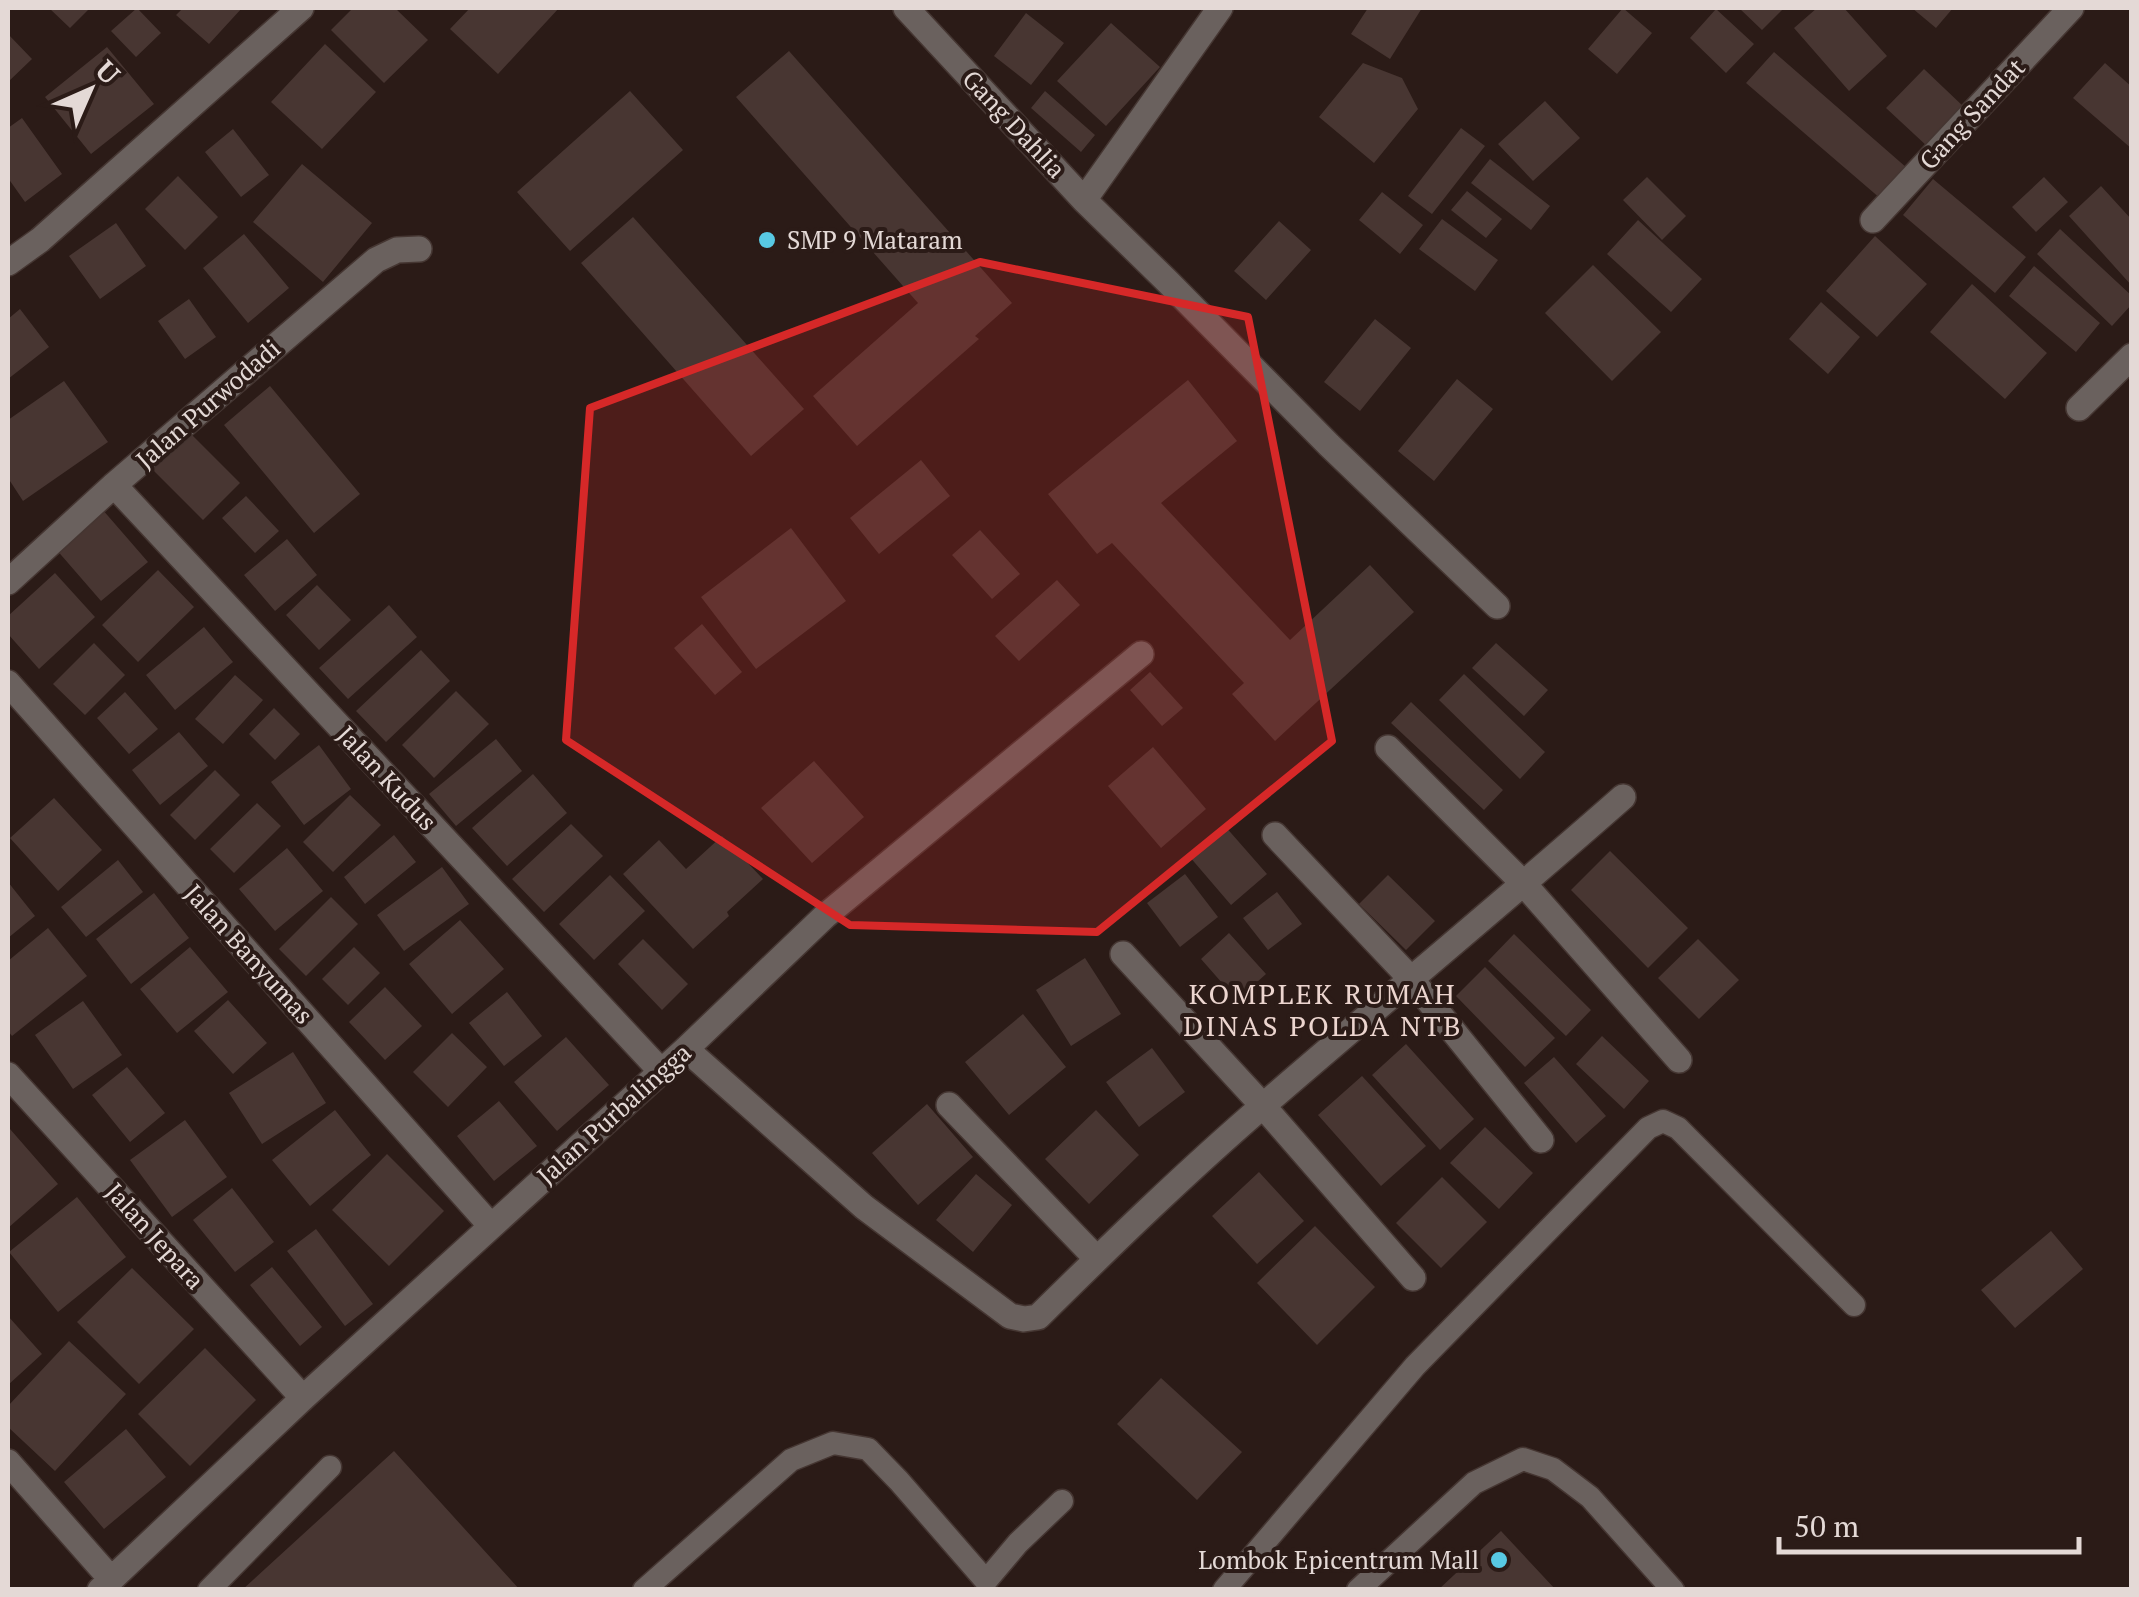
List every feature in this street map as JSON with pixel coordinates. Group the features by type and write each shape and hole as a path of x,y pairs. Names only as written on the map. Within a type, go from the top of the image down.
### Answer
{"street":[{"path":"8,263 40,240 301,8"},
{"name":"Gang Dahlia","path":"906,8 1084,200 1220,8"},
{"name":"Gang Sandat","path":"1872,220 2071,8"},
{"path":"1084,200 1328,445 1496,606"},
{"name":"Jalan Purwodadi","path":"8,582 114,485 376,260 397,250 419,249"},
{"path":"2079,408 2132,356"},
{"name":"Jalan Kudus","path":"114,485 660,1070"},
{"name":"Jalan Purbalingga","path":"106,1584 826,916 1142,654"},
{"name":"Jalan Banyumas","path":"8,683 491,1226"},
{"path":"1388,748 1524,884 1679,1060"},
{"path":"686,1049 864,1208 1010,1316 1038,1317 1262,1106 1623,796"},
{"path":"1275,835 1412,980 1542,1140"},
{"path":"1122,954 1413,1278"},
{"name":"Jalan Jepara","path":"8,1075 303,1398"},
{"path":"949,1105 1096,1259"},
{"path":"8,1462 106,1584"}],"lane":[{"path":"1224,1590 1414,1366 1648,1128 1663,1121 1678,1128 1854,1304"},
{"path":"644,1590 792,1460 832,1443 868,1449 990,1585 1018,1544 1062,1501"},
{"path":"1358,1590 1474,1483 1523,1459 1553,1468 1590,1497 1673,1590"},
{"path":"208,1590 330,1467"}],"highlighted area":[{"path":"980,262 1248,317 1332,741 1097,932 850,925 566,740 590,408"}],"building":[{"path":"49,8 90,8 70,28"},
{"path":"137,8 161,33 136,57 111,31"},
{"path":"183,8 242,8 209,44 176,15"},
{"path":"353,8 395,8 428,40 384,83 331,30"},
{"path":"470,8 559,8 498,74 450,29"},
{"path":"1368,8 1422,8 1390,59 1351,34"},
{"path":"1623,8 1652,33 1617,74 1588,49"},
{"path":"1739,8 1784,8 1762,30"},
{"path":"1817,8 1844,8 1887,56 1849,91 1794,28"},
{"path":"1912,8 1953,8 1936,28"},
{"path":"1716,9 1754,44 1726,73 1690,38"},
{"path":"1026,13 1064,43 1031,85 994,56"},
{"path":"1111,23 1160,67 1106,126 1057,81"},
{"path":"8,34 32,59 8,82"},
{"path":"325,44 376,92 322,149 271,102"},
{"path":"107,47 154,104 91,154 45,97"},
{"path":"789,51 1012,303 975,336 979,339 857,446 813,396 918,303 736,97"},
{"path":"1774,52 1907,168 1881,199 1746,83"},
{"path":"1363,63 1402,78 1418,109 1374,163 1319,117"},
{"path":"2105,63 2132,87 2132,149 2073,98"},
{"path":"1924,69 1965,108 1928,147 1886,108"},
{"path":"630,91 683,150 570,251 517,192"},
{"path":"1045,91 1095,135 1081,152 1031,108"},
{"path":"1545,101 1580,138 1533,181 1498,144"},
{"path":"22,118 62,174 25,202 8,178 8,128"},
{"path":"1461,128 1485,146 1432,214 1408,196"},
{"path":"233,129 269,175 241,197 205,152"},
{"path":"1490,159 1550,206 1531,230 1471,183"},
{"path":"302,164 372,223 323,282 253,222"},
{"path":"178,176 218,217 185,250 145,209"},
{"path":"1647,177 1686,216 1662,240 1623,200"},
{"path":"2044,177 2068,202 2036,232 2012,207"},
{"path":"1933,179 2026,257 1995,293 1903,215"},
{"path":"2101,186 2132,220 2132,286 2069,216"},
{"path":"1467,191 1502,219 1486,238 1451,210"},
{"path":"1382,192 1423,225 1400,254 1359,220"},
{"path":"633,217 804,409 751,456 581,263"},
{"path":"1442,219 1498,260 1475,291 1419,249"},
{"path":"1638,220 1702,279 1671,312 1607,254"},
{"path":"1279,221 1311,250 1266,300 1234,271"},
{"path":"116,223 146,266 100,299 69,256"},
{"path":"2060,229 2132,296 2132,304 2112,326 2037,254"},
{"path":"244,234 289,288 248,323 203,268"},
{"path":"1875,236 1927,284 1877,337 1826,291"},
{"path":"1593,265 1661,332 1612,381 1545,313"},
{"path":"2034,266 2100,323 2076,352 2009,296"},
{"path":"1972,284 2047,353 2005,399 1930,332"},
{"path":"189,299 216,337 185,359 158,321"},
{"path":"1821,302 1860,337 1828,374 1789,339"},
{"path":"20,309 49,347 8,379 8,319"},
{"path":"1375,319 1411,348 1360,411 1324,382"},
{"path":"1457,379 1493,409 1434,481 1398,451"},
{"path":"1188,380 1237,441 1161,503 1290,640 1370,565 1414,612 1275,741 1232,694 1244,683 1112,543 1097,554 1048,494"},
{"path":"64,381 108,442 23,501 8,478 8,420"},
{"path":"270,386 360,494 314,533 224,425"},
{"path":"184,427 240,483 203,520 147,464"},
{"path":"921,460 950,496 879,554 850,518"},
{"path":"246,496 279,531 255,553 222,518"},
{"path":"102,509 148,562 101,601 55,548"},
{"path":"791,528 846,601 756,669 701,597"},
{"path":"980,530 1020,574 992,599 952,555"},
{"path":"287,539 317,575 275,611 244,575"},
{"path":"158,570 194,607 138,662 102,625"},
{"path":"55,573 95,617 39,669 8,634 8,616"},
{"path":"1057,580 1080,605 1019,661 995,636"},
{"path":"317,585 351,620 319,650 286,615"},
{"path":"389,605 417,637 348,699 319,668"},
{"path":"702,624 742,672 715,695 674,648"},
{"path":"204,627 233,662 175,710 146,675"},
{"path":"94,643 125,675 85,715 53,684"},
{"path":"1496,643 1548,690 1524,716 1472,668"},
{"path":"421,650 450,681 386,742 356,711"},
{"path":"1150,672 1183,708 1162,726 1130,690"},
{"path":"1464,674 1545,752 1520,779 1439,700"},
{"path":"235,675 263,700 223,744 195,719"},
{"path":"456,691 489,724 434,778 402,745"},
{"path":"125,692 158,729 129,754 97,718"},
{"path":"1411,702 1503,790 1484,810 1391,723"},
{"path":"274,708 300,734 275,760 249,734"},
{"path":"179,732 208,766 160,805 132,770"},
{"path":"496,739 522,771 456,826 429,794"},
{"path":"319,745 351,789 304,825 271,782"},
{"path":"1153,747 1206,809 1161,848 1108,786"},
{"path":"814,761 864,817 812,863 761,808"},
{"path":"215,770 240,795 195,840 170,815"},
{"path":"533,774 567,813 507,866 472,828"},
{"path":"350,795 381,825 333,872 303,842"},
{"path":"54,798 102,850 58,891 10,838"},
{"path":"257,803 281,826 234,873 210,849"},
{"path":"571,824 603,856 544,912 512,879"},
{"path":"1224,825 1267,874 1231,905 1189,856"},
{"path":"394,835 416,862 365,904 344,877"},
{"path":"722,836 763,879 693,949 623,874 659,840 686,869"},
{"path":"287,848 323,891 275,931 239,889"},
{"path":"1610,851 1688,928 1648,968 1571,890"},
{"path":"118,860 143,892 86,937 61,907"},
{"path":"442,867 469,904 404,951 377,915"},
{"path":"1185,874 1218,917 1180,947 1147,903"},
{"path":"610,875 645,911 594,960 559,924"},
{"path":"1388,875 1435,921 1406,950 1359,904"},
{"path":"8,882 35,916 8,938"},
{"path":"1277,892 1302,924 1268,950 1243,918"},
{"path":"154,893 189,938 131,984 96,939"},
{"path":"331,897 358,924 306,976 279,949"},
{"path":"460,920 504,969 452,1014 409,964"},
{"path":"48,928 87,976 12,1036 8,1031 8,961"},
{"path":"1229,933 1266,974 1237,1000 1201,959"},
{"path":"1514,934 1591,1010 1566,1036 1488,961"},
{"path":"643,939 688,984 662,1010 618,964"},
{"path":"1698,939 1739,980 1699,1019 1658,978"},
{"path":"190,947 228,992 177,1033 140,989"},
{"path":"354,947 380,973 348,1005 322,979"},
{"path":"1085,958 1121,1014 1071,1046 1036,990"},
{"path":"1485,967 1555,1038 1525,1067 1456,996"},
{"path":"385,987 422,1026 385,1060 349,1022"},
{"path":"507,992 542,1036 504,1066 469,1023"},
{"path":"228,1000 267,1043 233,1074 194,1031"},
{"path":"83,1001 122,1055 73,1089 35,1035"},
{"path":"1023,1014 1066,1067 1009,1115 965,1062"},
{"path":"452,1033 487,1067 448,1107 413,1072"},
{"path":"1602,1036 1649,1081 1624,1109 1576,1064"},
{"path":"566,1037 609,1085 557,1131 514,1082"},
{"path":"1406,1044 1474,1119 1440,1150 1372,1075"},
{"path":"1152,1048 1185,1092 1139,1127 1106,1082"},
{"path":"293,1052 326,1103 262,1144 229,1093"},
{"path":"1554,1057 1606,1116 1576,1143 1524,1083"},
{"path":"127,1067 165,1113 130,1142 92,1095"},
{"path":"1362,1076 1426,1146 1381,1186 1318,1115"},
{"path":"499,1101 537,1146 494,1181 457,1136"},
{"path":"927,1104 973,1157 918,1205 872,1153"},
{"path":"335,1110 371,1155 310,1206 272,1160"},
{"path":"1096,1110 1139,1155 1089,1204 1045,1159"},
{"path":"185,1120 227,1177 172,1217 130,1160"},
{"path":"1485,1127 1533,1173 1499,1209 1450,1163"},
{"path":"8,1131 58,1184 8,1228"},
{"path":"387,1154 444,1211 389,1266 332,1210"},
{"path":"1259,1172 1304,1221 1257,1264 1212,1216"},
{"path":"976,1174 1012,1205 973,1252 936,1220"},
{"path":"1442,1177 1487,1222 1441,1268 1396,1223"},
{"path":"232,1188 274,1242 235,1272 193,1220"},
{"path":"77,1197 126,1257 58,1312 9,1252"},
{"path":"1315,1226 1375,1287 1317,1345 1257,1283"},
{"path":"316,1229 373,1304 345,1326 287,1251"},
{"path":"2051,1231 2083,1269 2015,1328 1981,1290"},
{"path":"272,1267 322,1327 300,1346 250,1285"},
{"path":"132,1268 194,1329 139,1384 77,1322"},
{"path":"8,1316 42,1354 8,1385"},
{"path":"69,1341 126,1394 55,1471 8,1427 8,1406"},
{"path":"205,1348 256,1400 190,1466 138,1414"},
{"path":"1161,1378 1242,1452 1197,1500 1117,1424"},
{"path":"126,1429 166,1477 104,1529 64,1482"},
{"path":"394,1451 520,1590 242,1590"},
{"name":"Lombok Epicentrum Mall","path":"1501,1531 1556,1590 1438,1590"}],"place":[{"name":"SMP 9 Mataram","path":"767,240"},
{"name":"Lombok Epicentrum Mall","path":"1499,1560"}],"district":[{"name":"KOMPLEK RUMAH DINAS POLDA NTB","path":"1323,1010"}]}
